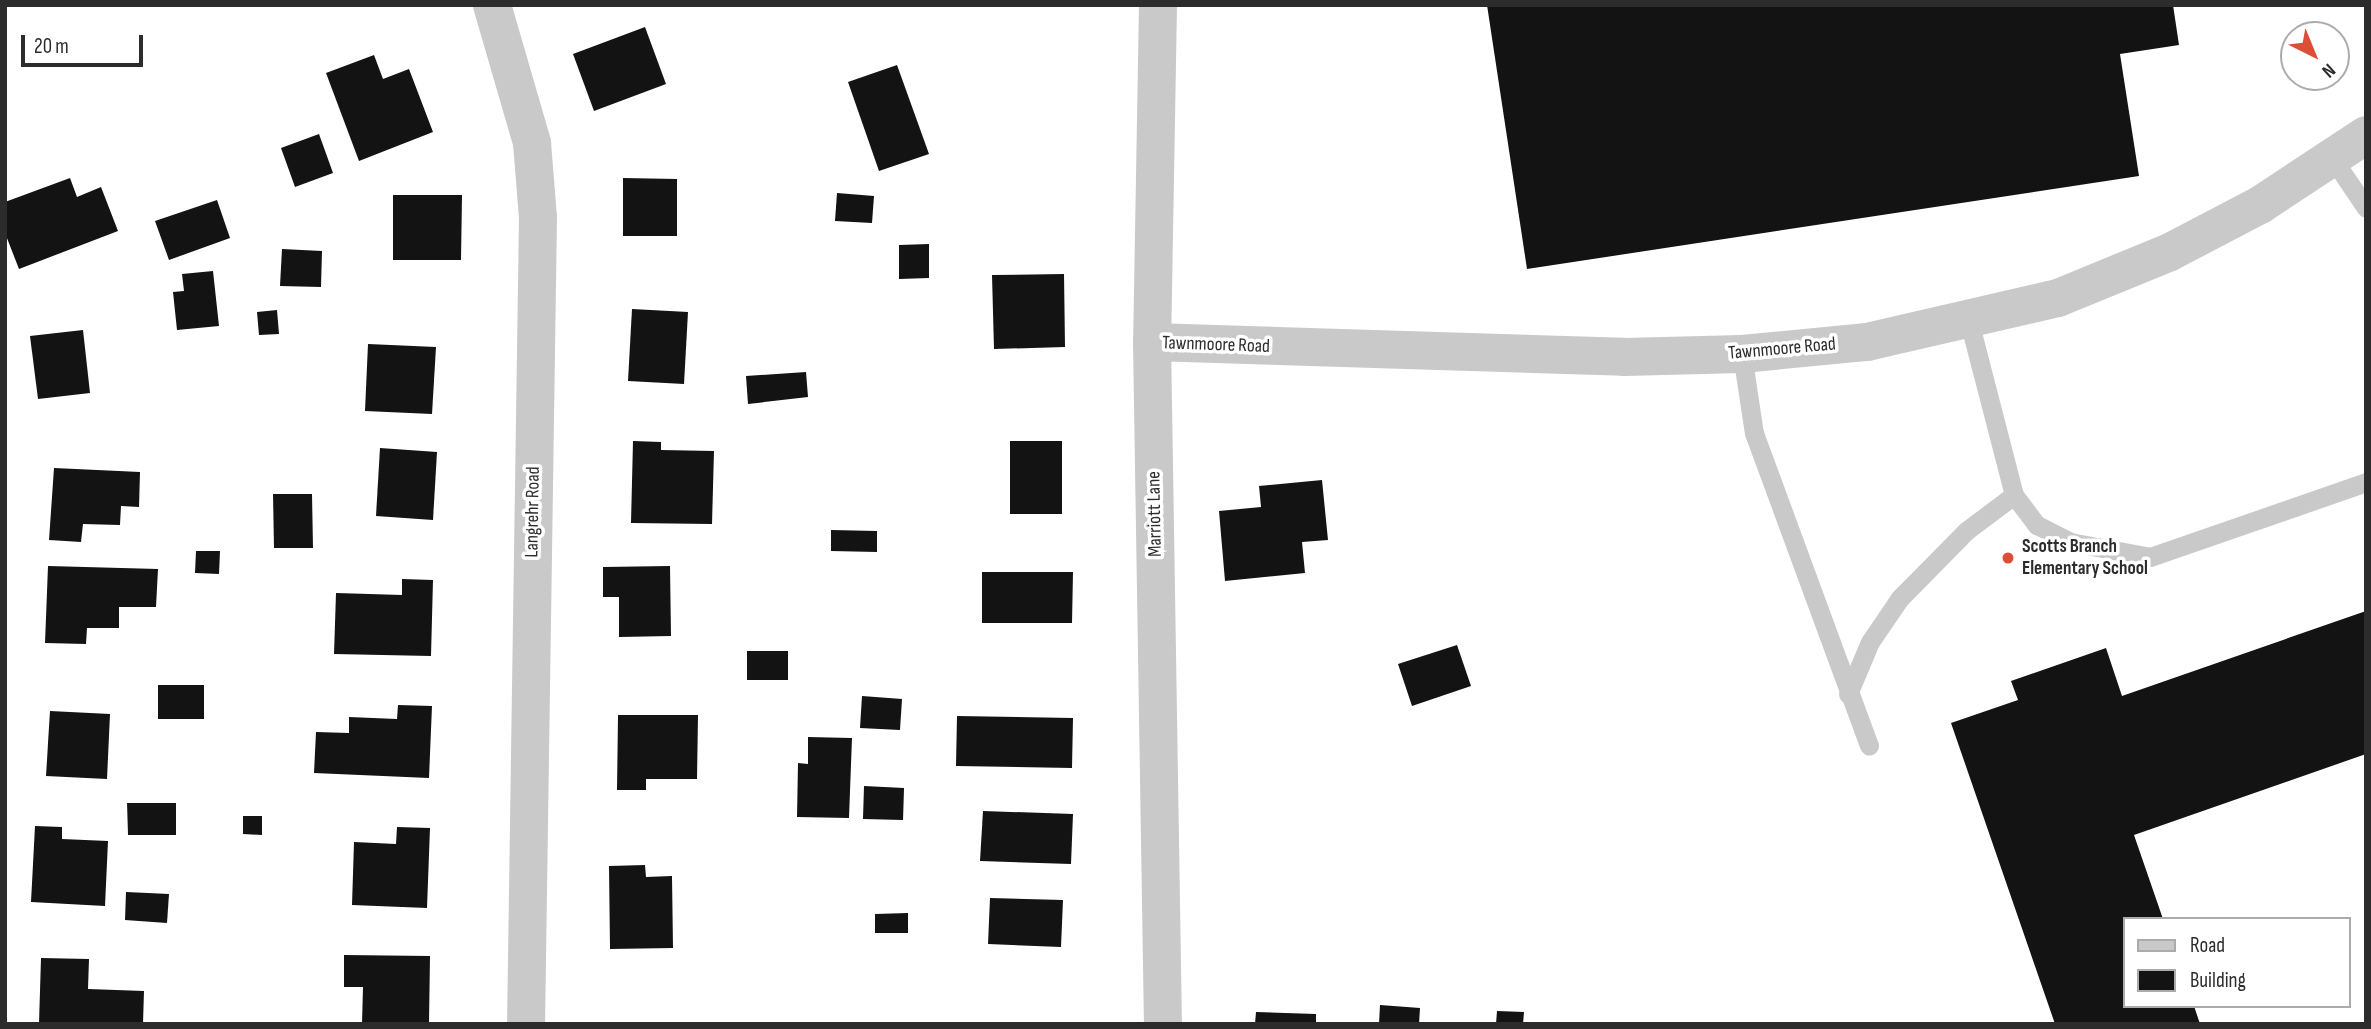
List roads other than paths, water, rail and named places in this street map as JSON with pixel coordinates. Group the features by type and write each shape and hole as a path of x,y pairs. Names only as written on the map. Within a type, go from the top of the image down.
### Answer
{"street":[{"name":"Langrehr Road","path":"492,5 532,143 538,217 526,1024"},
{"name":"Marriott Lane","path":"1158,5 1152,342 1163,1024"},
{"name":"Tawnmoore Road","path":"1152,342 1624,357 1742,354 1867,342 2058,299 2170,253 2333,159 2366,135"}],"lane":[{"path":"2333,159 2366,208"},
{"path":"1969,321 2014,495 2037,525 2070,542 2150,557 2366,482"},
{"path":"1742,354 1754,433 1869,746"},
{"path":"1848,694 1870,642 1900,598 1966,531 2014,495"}],"place":[{"name":"Scotts Branch Elementary School","path":"2008,558"}]}
